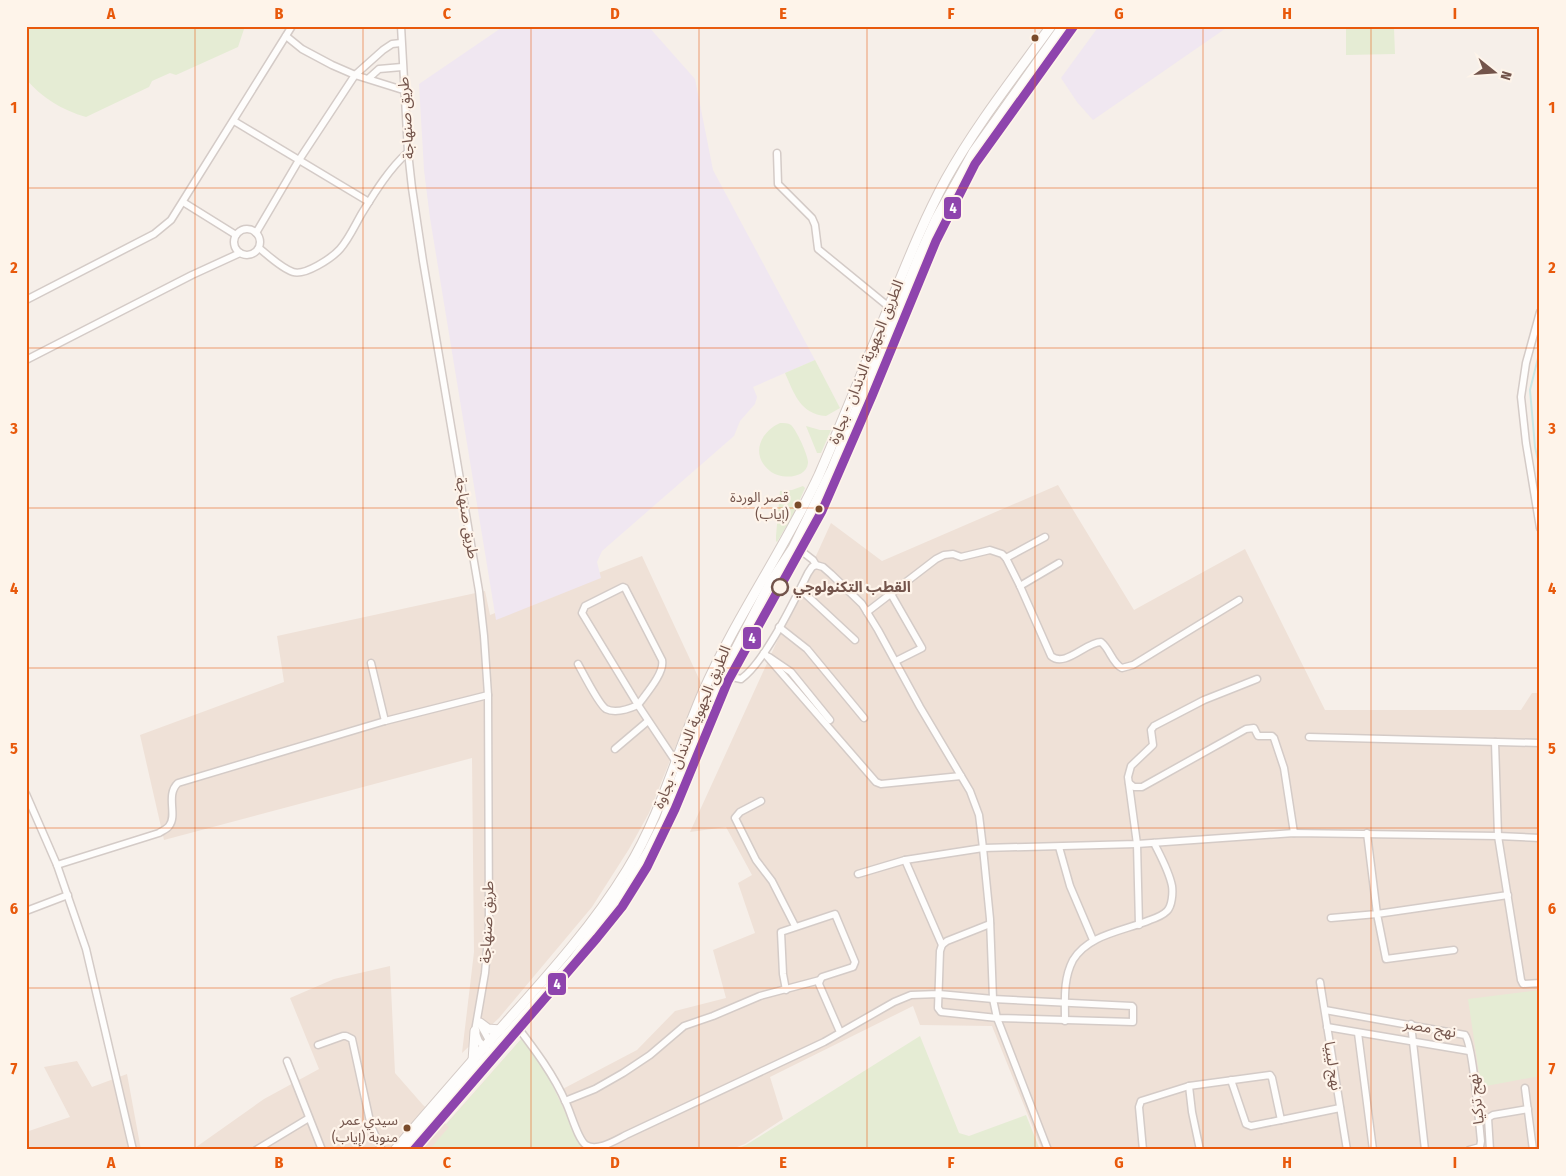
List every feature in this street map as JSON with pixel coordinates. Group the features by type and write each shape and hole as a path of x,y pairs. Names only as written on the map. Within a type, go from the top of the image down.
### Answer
{"main road":[{"name":"الطريق الجهوية الدندان - بجاوة","path":"405,1150 490,1048 500,1030 565,955 627,871 646,837 703,693 725,646 805,505 911,253 947,178 987,115 1051,26"},
{"name":"الطريق الجهوية الدندان - بجاوة","path":"395,1150 473,1061 516,1026 598,928 626,889 664,820 684,766 726,668 770,583 793,548 832,469 936,219 974,152 1063,26"},
{"path":"1031,54 1039,60"},
{"path":"784,542 793,548"},
{"path":"473,1061 478,1027 500,1030"}],"street":[{"path":"26,300 154,234 171,220 292,26"},
{"name":"طريق صنهاجة","path":"401,26 403,90 408,152 423,261 479,591 484,636 488,695 489,926 485,972 478,1013 478,1027"},
{"path":"286,36 302,49 355,75 403,90"},
{"path":"256,232 298,160 355,75 383,50 392,44 401,43"},
{"path":"369,78 379,69 402,67"},
{"path":"234,121 369,202"},
{"path":"259,248 276,262 293,272 302,272 327,260 339,250 369,202 398,161 408,152"},
{"path":"777,153 778,184 812,218 815,225 818,249 889,307"},
{"path":"183,202 236,235"},
{"path":"246,229 256,232 260,238 259,248 248,256 240,253 235,247 234,240 236,235 246,229"},
{"path":"26,360 192,275 240,253"},
{"path":"1540,312 1526,363 1521,397 1526,443 1540,528"},
{"path":"1006,558 1045,537"},
{"path":"793,548 831,574 854,595 867,612 896,661 920,708 970,791 979,815 983,848 990,924 993,999 997,1018 1048,1150"},
{"path":"867,612 944,554 962,557 990,550 997,551 1006,558 1054,659 1069,657 1093,643 1101,642 1105,645 1118,666 1122,668 1132,665 1240,600"},
{"path":"1020,586 1059,563"},
{"path":"725,646 723,662 726,668 732,677 742,679 765,654 812,566 816,565"},
{"path":"578,664 605,709 618,711 638,706 661,670 663,663 627,589 623,587 585,606 582,613 638,706 676,762"},
{"path":"800,589 855,640"},
{"path":"891,594 922,648 896,661"},
{"path":"779,627 807,649 864,718"},
{"path":"765,654 791,672 830,720"},
{"path":"765,654 876,782 882,784 961,776"},
{"path":"371,663 385,721"},
{"path":"1140,925 1137,844 1128,777 1131,766 1154,745 1151,730 1154,726 1204,700 1257,679"},
{"path":"57,865 159,833 167,828 171,823 173,792 178,784 385,721 488,695"},
{"path":"615,749 648,721"},
{"path":"1129,783 1134,787 1142,787 1246,729 1254,728 1258,736 1274,738 1284,768 1294,833"},
{"path":"1309,737 1540,743"},
{"path":"1495,742 1498,836 1521,980 1524,984 1540,984"},
{"path":"26,794 57,865 91,966 133,1150"},
{"path":"761,801 740,812 735,818 756,860 772,881 795,926"},
{"path":"858,874 905,860 983,848 1059,848 1294,833 1540,838"},
{"path":"1367,834 1377,914 1386,959 1454,950"},
{"path":"1065,1021 1066,982 1073,962 1081,950 1093,940 1140,925 1168,911 1172,899 1172,887 1169,875 1154,843"},
{"path":"1059,848 1070,886 1093,940"},
{"path":"905,860 942,945"},
{"path":"26,911 68,895"},
{"path":"1331,918 1377,914 1508,895"},
{"path":"566,1101 595,1089 631,1068 655,1052 684,1026 760,996 786,990 820,980 822,977 853,967 854,962 835,914 781,932 783,974 786,990"},
{"path":"516,1026 541,1059 566,1101 583,1142 596,1148 626,1136 824,1042 902,998 921,994 939,994 993,999 1133,1006 1133,1022 997,1018 944,1013 938,1008 939,994 940,951 942,945 947,941 990,924"},
{"path":"820,980 819,984 840,1032"},
{"name":"نهج ليبيا","path":"1320,982 1347,1150"},
{"name":"نهج مصر","path":"1324,1010 1465,1035 1470,1051 1327,1027"},
{"path":"1411,1024 1425,1150"},
{"path":"478,1027 490,1048"},
{"path":"1358,1033 1374,1150"},
{"path":"318,1045 343,1036 352,1039 371,1126 382,1150"},
{"name":"نهج تركيا","path":"1469,1150 1480,1147 1481,1142 1470,1051"},
{"path":"287,1061 322,1150"},
{"path":"1143,1150 1139,1107 1141,1101 1190,1086 1270,1075 1281,1120"},
{"path":"1231,1080 1246,1124 1252,1126 1340,1108"},
{"path":"1190,1086 1192,1112 1200,1150"},
{"path":"1525,1088 1534,1150"},
{"path":"1490,1150 1488,1118 1493,1115 1528,1109"},
{"path":"256,1150 309,1118"}],"shaded area":[{"path":"504,26 648,26 695,79 713,170 815,360 753,387 757,397 755,404 740,421 734,436 602,551 597,562 601,578 496,620 430,218 424,170 419,84"},
{"path":"1099,26 1229,26 1093,120 1077,102 1061,78"},
{"path":"1058,485 1134,610 1245,549 1325,710 1521,710 1532,693 1540,693 1540,1150 1042,1150 992,1026 920,1025 913,1006 770,1077 783,1119 745,1144 729,1150 584,1150 580,1142 583,1150 192,1150 264,1099 319,1069 290,998 334,979 390,966 395,1073 423,1105 446,1124 523,1037 565,1110 557,1092 637,1050 675,1011 726,998 713,950 755,933 738,883 752,875 726,827 690,832 831,523 882,561"},
{"path":"642,556 701,683 649,813 629,849 592,907 499,1018 462,1053 474,952 472,758 164,840 140,735 284,682 277,636 485,591 490,615"},
{"path":"77,1061 92,1087 127,1074 141,1150 26,1150 26,1132 70,1117 44,1067"}],"green space":[{"path":"26,26 245,26 238,47 176,75 170,73 152,81 149,87 86,117 53,103 26,79"},
{"path":"1356,26 1386,26 1387,28 1394,28 1395,54 1346,55 1346,29 1355,29"},
{"path":"815,360 840,408 826,416 817,414 804,407 795,395 785,373"},
{"path":"780,423 791,425 799,437 806,455 808,463 806,469 797,475 779,476 774,474 764,465 760,458 760,444 763,438 767,432"},
{"path":"806,426 820,430 831,430 821,453 817,453"},
{"path":"803,486 805,488 793,515 777,542 780,491 792,490"},
{"path":"1540,990 1540,1076 1481,1087 1468,999"},
{"path":"920,1036 959,1133 969,1136 1026,1115 1040,1150 734,1150 746,1145"},
{"path":"523,1037 547,1074 583,1150 429,1150 449,1127 446,1125"}],"waterway":[{"path":"1540,350 1530,390 1535,447 1540,469"}],"transit line":[{"name":"4","path":"414,1150 597,938 622,907 647,867 675,809 728,681 822,511 936,241 975,164 1074,26"}],"place":[{"name":"قصر الوردة (إياب)","path":"798,505"},
{"name":"القطب التكنولوجي","path":"780,587"},
{"name":"سيدي عمر منوبة (إياب)","path":"407,1128"}]}
